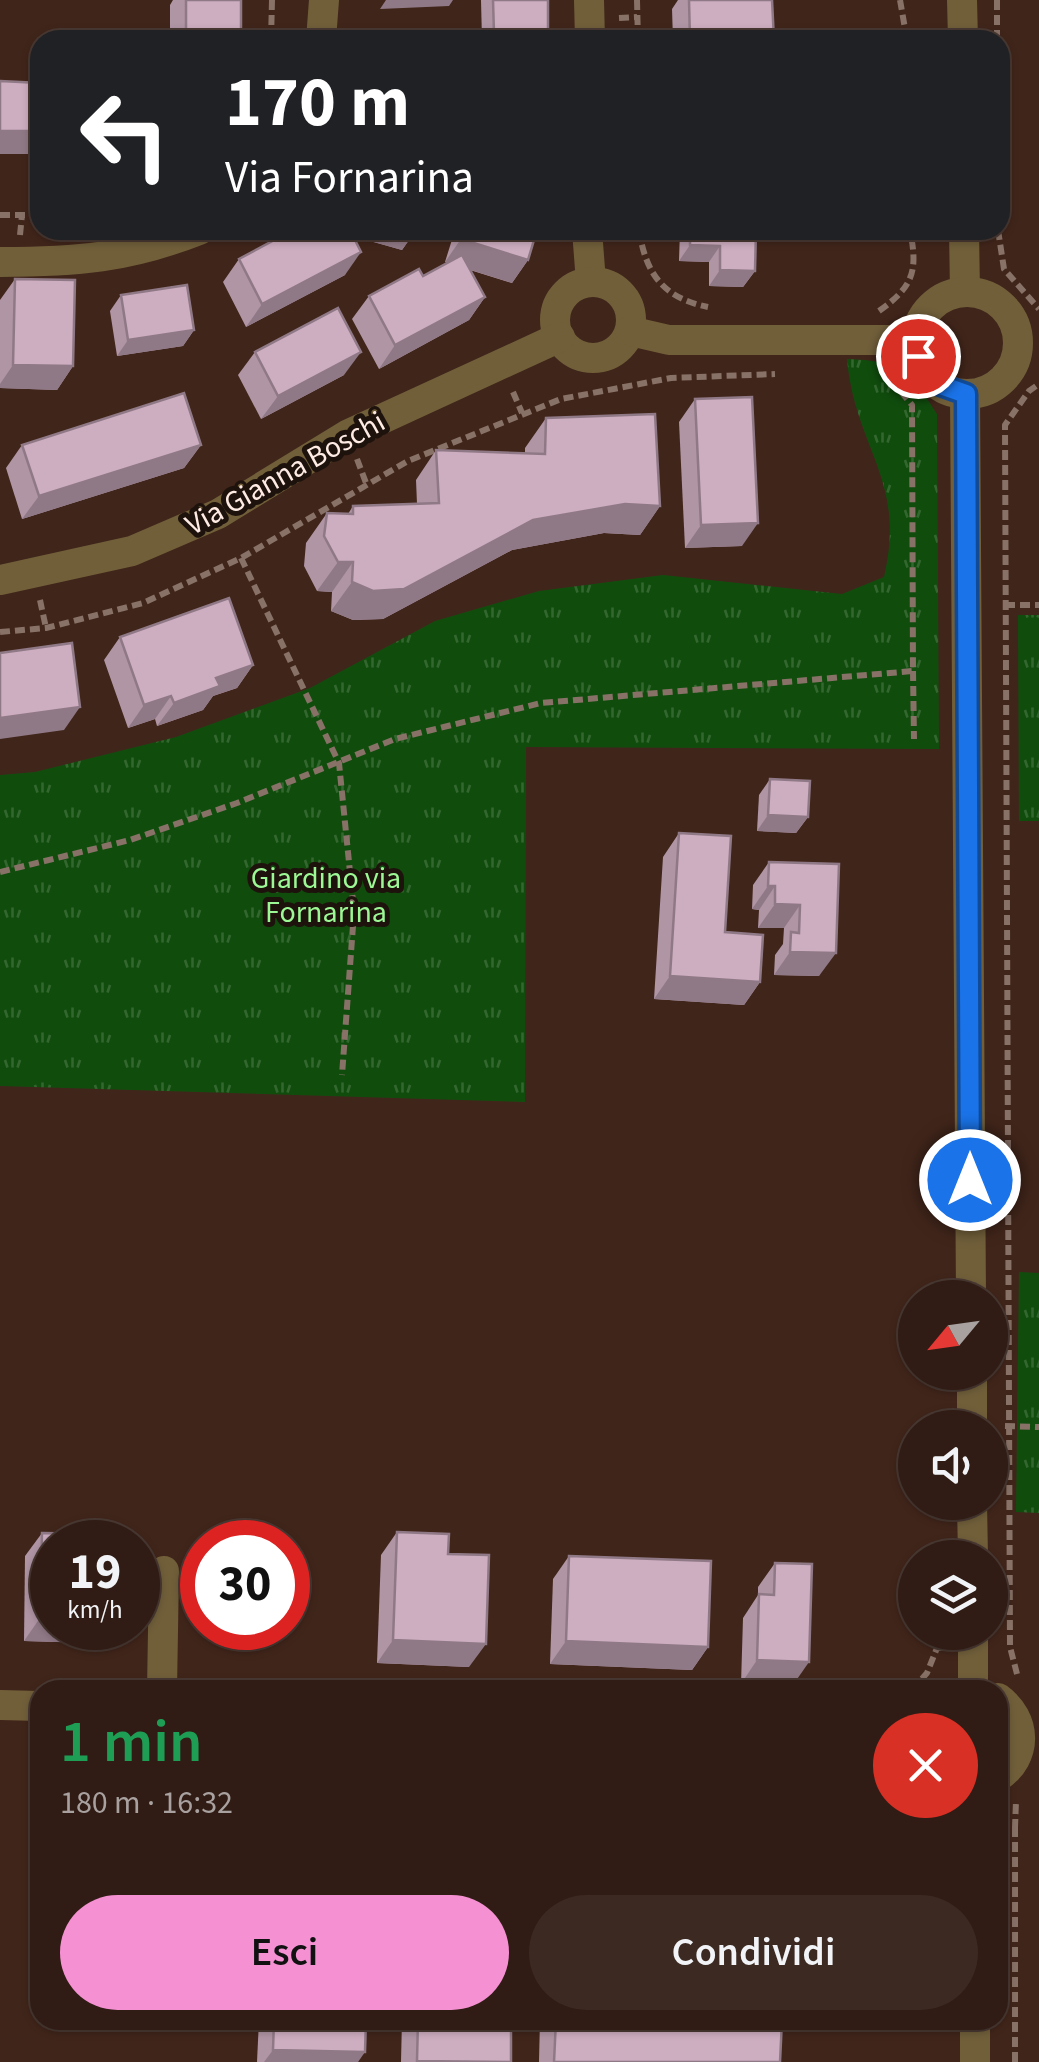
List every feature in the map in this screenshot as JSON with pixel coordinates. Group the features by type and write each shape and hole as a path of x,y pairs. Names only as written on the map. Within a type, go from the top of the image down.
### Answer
{"street":[{"path":"322,30 324,0"},
{"path":"589,0 590,30"},
{"path":"962,0 962,30"},
{"path":"0,262 63,262 144,252 174,240"},
{"path":"588,240 592,282"},
{"path":"964,240 964,292"},
{"path":"592,282 614,288 623,296 629,307 630,330 615,351 590,358 568,348 556,326 560,301 568,292 592,282"},
{"path":"964,292 980,293 1005,308 1028,350 994,387 966,394 949,391 924,371 916,340 919,325 937,302 964,292"},
{"path":"630,330 669,340 878,326 916,340"},
{"name":"Via Gianna Boschi","path":"0,580 132,551 218,514 347,435 560,338"},
{"path":"966,394 971,1280"},
{"path":"162,1680 164,1571"},
{"path":"973,1650 973,1680"},
{"path":"0,1705 30,1706"},
{"path":"1008,1707 1030,1738 1008,1768"},
{"path":"975,2030 975,2062"}],"path":[{"path":"271,30 272,0"},
{"path":"638,0 638,30"},
{"path":"900,0 905,30"},
{"path":"997,0 997,30"},
{"path":"0,214 30,215"},
{"path":"642,240 654,277 678,301 722,310"},
{"path":"912,240 916,263 903,294 878,326 881,371 912,405 914,739"},
{"path":"1000,240 1004,269 1039,309"},
{"path":"860,312 878,326"},
{"path":"867,371 881,371"},
{"path":"0,632 46,628 143,602 242,558 408,461 561,399 671,378 788,373"},
{"path":"1010,1647 1005,426 1029,391 1039,384"},
{"path":"242,558 338,764 354,912 342,1075"},
{"path":"1005,606 1039,605"},
{"path":"0,872 130,840 338,764 395,739 541,704 913,671"},
{"path":"1015,2062 1016,1827"}],"green space":[{"name":"Giardino via Fornarina","path":"847,359 879,362 901,370 937,414 939,749 526,747 525,1102 0,1086 0,775 35,772 176,737 310,688 435,621 539,591 663,575 842,594 884,577 889,543 885,489 859,417"},
{"path":"1018,615 1039,615 1039,821 1019,821"},
{"path":"1019,1272 1039,1273 1039,1513 1016,1512"}],"building":[{"path":"186,0 241,0 241,30 186,30"},
{"path":"493,0 548,0 548,30 494,30"},
{"path":"689,0 772,0 774,30 690,30"},
{"path":"0,81 30,82 30,131 0,131"},
{"path":"274,240 355,240 361,252 262,304 239,259"},
{"path":"464,240 534,240 528,260"},
{"path":"690,240 756,240 755,271 720,270 720,246 690,245"},
{"path":"462,255 485,297 395,345 369,296 419,269 423,276"},
{"path":"15,279 75,280 73,366 13,365"},
{"path":"187,285 194,330 128,340 121,295"},
{"path":"338,308 361,352 278,396 255,352"},
{"path":"184,393 201,445 39,496 22,445"},
{"path":"752,397 758,523 701,525 695,399"},
{"path":"655,414 660,506 625,504 533,520 404,589 373,591 352,582 353,562 338,562 324,536 327,513 353,514 353,506 439,503 436,450 545,454 546,418"},
{"path":"229,598 253,665 216,678 220,686 174,703 171,696 144,705 120,637"},
{"path":"72,643 80,707 0,718 0,653"},
{"path":"770,779 810,781 808,817 768,815"},
{"path":"679,833 731,836 725,932 763,935 760,982 670,976"},
{"path":"769,862 839,864 836,953 790,952 791,932 799,933 800,905 775,904 775,886 768,886"},
{"path":"397,1532 449,1534 448,1554 489,1555 486,1644 393,1640"},
{"path":"569,1556 711,1561 708,1647 566,1641"},
{"path":"775,1563 812,1564 809,1662 757,1660 759,1594 774,1595"},
{"path":"274,2030 366,2030 365,2052 273,2050"},
{"path":"418,2030 511,2030 511,2062 417,2061"},
{"path":"556,2030 782,2030 780,2062 554,2062"}],"route":[{"path":"918,356 935,383 966,394 970,1180"}]}
